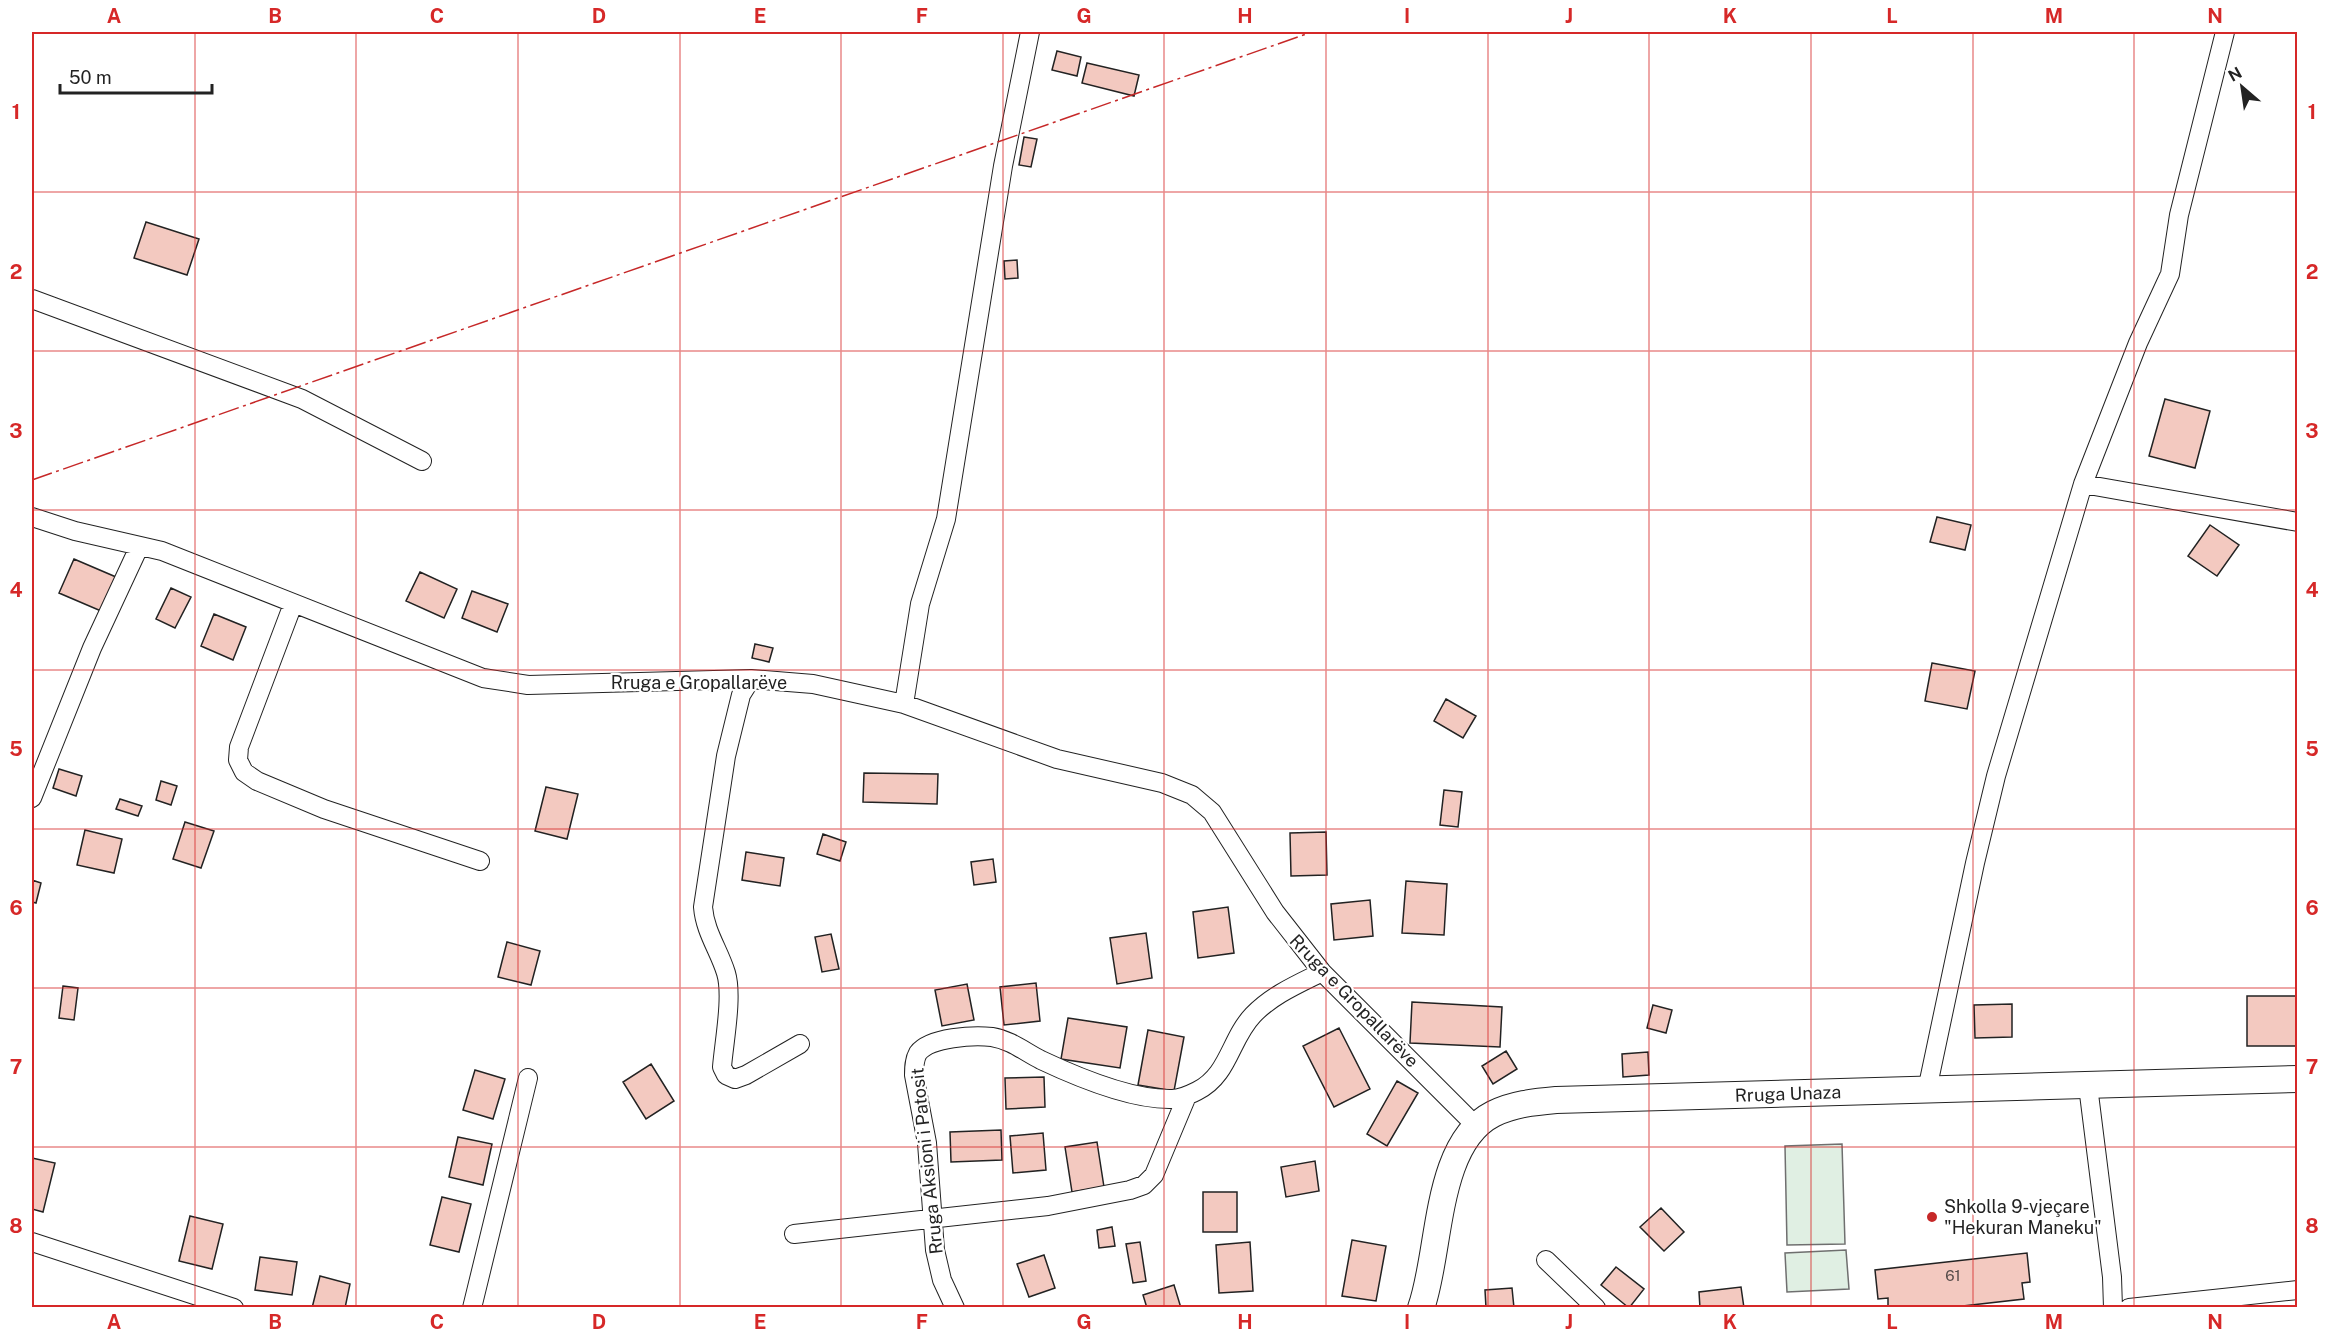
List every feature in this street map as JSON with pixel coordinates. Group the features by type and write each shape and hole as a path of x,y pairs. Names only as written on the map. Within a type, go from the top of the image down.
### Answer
{"main road":[{"name":"Rruga Unaza","path":"1427,1303 1438,1218 1451,1170 1476,1126 1492,1115 1527,1103 1556,1100 2298,1079"}],"street":[{"path":"904,704 920,604 946,519 1003,166 1030,32"},
{"path":"1927,1090 1975,863 1996,776 2083,484 2138,343 2170,274 2179,215 2225,32"},
{"path":"32,298 302,399 422,461"},
{"path":"2083,484 2298,522"},
{"name":"Rruga e Gropallarëve","path":"32,518 75,531 162,551 483,678 528,685 751,679 813,684 904,704 1057,759 1162,783 1192,795 1212,812 1275,912 1322,972 1476,1126"},
{"path":"32,798 92,648 139,547"},
{"path":"292,604 239,747 238,760 244,772 257,781 324,809 480,861"},
{"path":"751,679 738,704 726,756 703,907 704,922 726,973 729,987 722,1067 726,1076 735,1079 800,1044"},
{"path":"794,1234 1048,1206 1130,1190 1144,1185 1154,1175 1187,1096 1205,1087 1220,1073 1251,1017 1268,1001 1322,972"},
{"name":"Rruga Aksioni i Patosit","path":"955,1308 942,1280 932,1219 927,1143 914,1066 918,1053 932,1043 949,1039 993,1037 1011,1042 1059,1069 1115,1090 1172,1099 1187,1096"},
{"path":"472,1308 528,1078"},
{"path":"2088,1086 2112,1276 2113,1308"},
{"path":"32,1242 234,1308"},
{"path":"1546,1260 1596,1308"},
{"path":"2128,1308 2298,1290"}],"green space":[{"path":"1842,1144 1845,1244 1787,1245 1785,1146"},
{"path":"1846,1250 1849,1289 1787,1292 1785,1253"}],"building":[{"path":"1057,51 1081,57 1077,76 1052,70"},
{"path":"1087,63 1139,75 1134,96 1082,83"},
{"path":"1024,137 1037,139 1031,167 1019,165"},
{"path":"146,222 199,239 187,275 134,258"},
{"path":"1017,260 1018,278 1005,279 1004,261"},
{"path":"2165,399 2210,411 2195,468 2149,456"},
{"path":"1937,517 1971,525 1965,550 1930,542"},
{"path":"2210,525 2239,545 2217,576 2188,556"},
{"path":"74,559 116,577 101,611 59,593"},
{"path":"420,572 457,589 444,618 406,601"},
{"path":"171,588 191,597 175,628 156,619"},
{"path":"472,591 508,604 497,632 462,618"},
{"path":"214,614 246,627 233,660 201,646"},
{"path":"755,644 773,648 769,662 752,658"},
{"path":"1932,663 1975,671 1967,709 1925,701"},
{"path":"1446,699 1476,716 1463,738 1434,721"},
{"path":"59,769 82,776 76,796 53,788"},
{"path":"864,773 938,774 937,804 863,802"},
{"path":"161,781 177,786 171,805 156,800"},
{"path":"546,787 578,794 567,839 535,831"},
{"path":"1444,790 1462,792 1458,827 1440,825"},
{"path":"120,799 142,806 138,816 116,809"},
{"path":"185,822 214,831 201,868 173,859"},
{"path":"85,830 122,839 114,873 77,865"},
{"path":"1326,832 1327,875 1291,876 1290,833"},
{"path":"823,834 846,842 840,861 817,854"},
{"path":"746,852 784,858 780,886 742,880"},
{"path":"993,859 996,882 974,885 971,862"},
{"path":"32,880 41,883 36,903 32,902"},
{"path":"1406,881 1447,884 1444,935 1402,933"},
{"path":"1370,900 1373,936 1334,940 1331,904"},
{"path":"1228,907 1234,953 1198,958 1193,912"},
{"path":"1146,933 1152,978 1117,984 1110,938"},
{"path":"831,934 839,969 822,972 815,937"},
{"path":"507,942 540,951 531,985 498,977"},
{"path":"1036,983 1040,1021 1004,1025 1000,987"},
{"path":"967,984 974,1020 942,1026 935,990"},
{"path":"63,986 78,988 74,1020 59,1018"},
{"path":"2247,996 2298,996 2298,1046 2247,1046"},
{"path":"1412,1002 1502,1007 1500,1047 1410,1043"},
{"path":"2012,1004 2012,1037 1975,1038 1974,1005"},
{"path":"1653,1005 1672,1010 1666,1033 1647,1028"},
{"path":"1068,1018 1127,1027 1120,1068 1061,1059"},
{"path":"1339,1028 1370,1089 1334,1107 1303,1046"},
{"path":"1148,1030 1184,1037 1174,1091 1138,1085"},
{"path":"1506,1051 1517,1069 1493,1084 1482,1066"},
{"path":"1648,1052 1649,1075 1623,1077 1622,1054"},
{"path":"651,1064 674,1101 646,1119 623,1082"},
{"path":"475,1070 505,1079 493,1119 463,1110"},
{"path":"1044,1077 1045,1107 1006,1109 1005,1078"},
{"path":"1397,1081 1418,1093 1387,1146 1367,1134"},
{"path":"1001,1130 1002,1160 951,1162 950,1132"},
{"path":"1043,1133 1046,1170 1013,1173 1010,1136"},
{"path":"458,1137 492,1144 483,1185 449,1177"},
{"path":"1097,1142 1104,1187 1072,1192 1065,1147"},
{"path":"32,1158 55,1163 43,1212 32,1209"},
{"path":"1315,1161 1319,1191 1286,1197 1281,1167"},
{"path":"1203,1192 1237,1192 1237,1232 1203,1232"},
{"path":"442,1197 471,1204 459,1252 430,1245"},
{"path":"1661,1208 1684,1232 1664,1251 1640,1227"},
{"path":"190,1216 223,1224 212,1269 179,1261"},
{"path":"1112,1227 1115,1246 1099,1248 1097,1230"},
{"path":"1352,1240 1386,1246 1376,1301 1342,1296"},
{"path":"1140,1242 1146,1281 1133,1283 1126,1244"},
{"path":"1250,1242 1253,1291 1219,1293 1216,1245"},
{"path":"2027,1253 2030,1282 2022,1283 2024,1299 1945,1308 1888,1308 1888,1298 1878,1299 1875,1270"},
{"path":"1044,1255 1055,1288 1029,1297 1017,1264"},
{"path":"260,1257 297,1262 292,1295 255,1290"},
{"path":"1616,1267 1644,1289 1629,1308 1601,1285"},
{"path":"320,1276 350,1284 345,1308 312,1308"},
{"path":"1174,1285 1181,1308 1147,1308 1143,1295"},
{"path":"1741,1287 1744,1308 1700,1308 1699,1292"},
{"path":"1512,1288 1514,1308 1486,1308 1485,1290"}],"power":[{"path":"32,480 1312,32"}],"place":[{"name":"Shkolla 9-vjeçare \"Hekuran Maneku\"","path":"1932,1217"}]}
